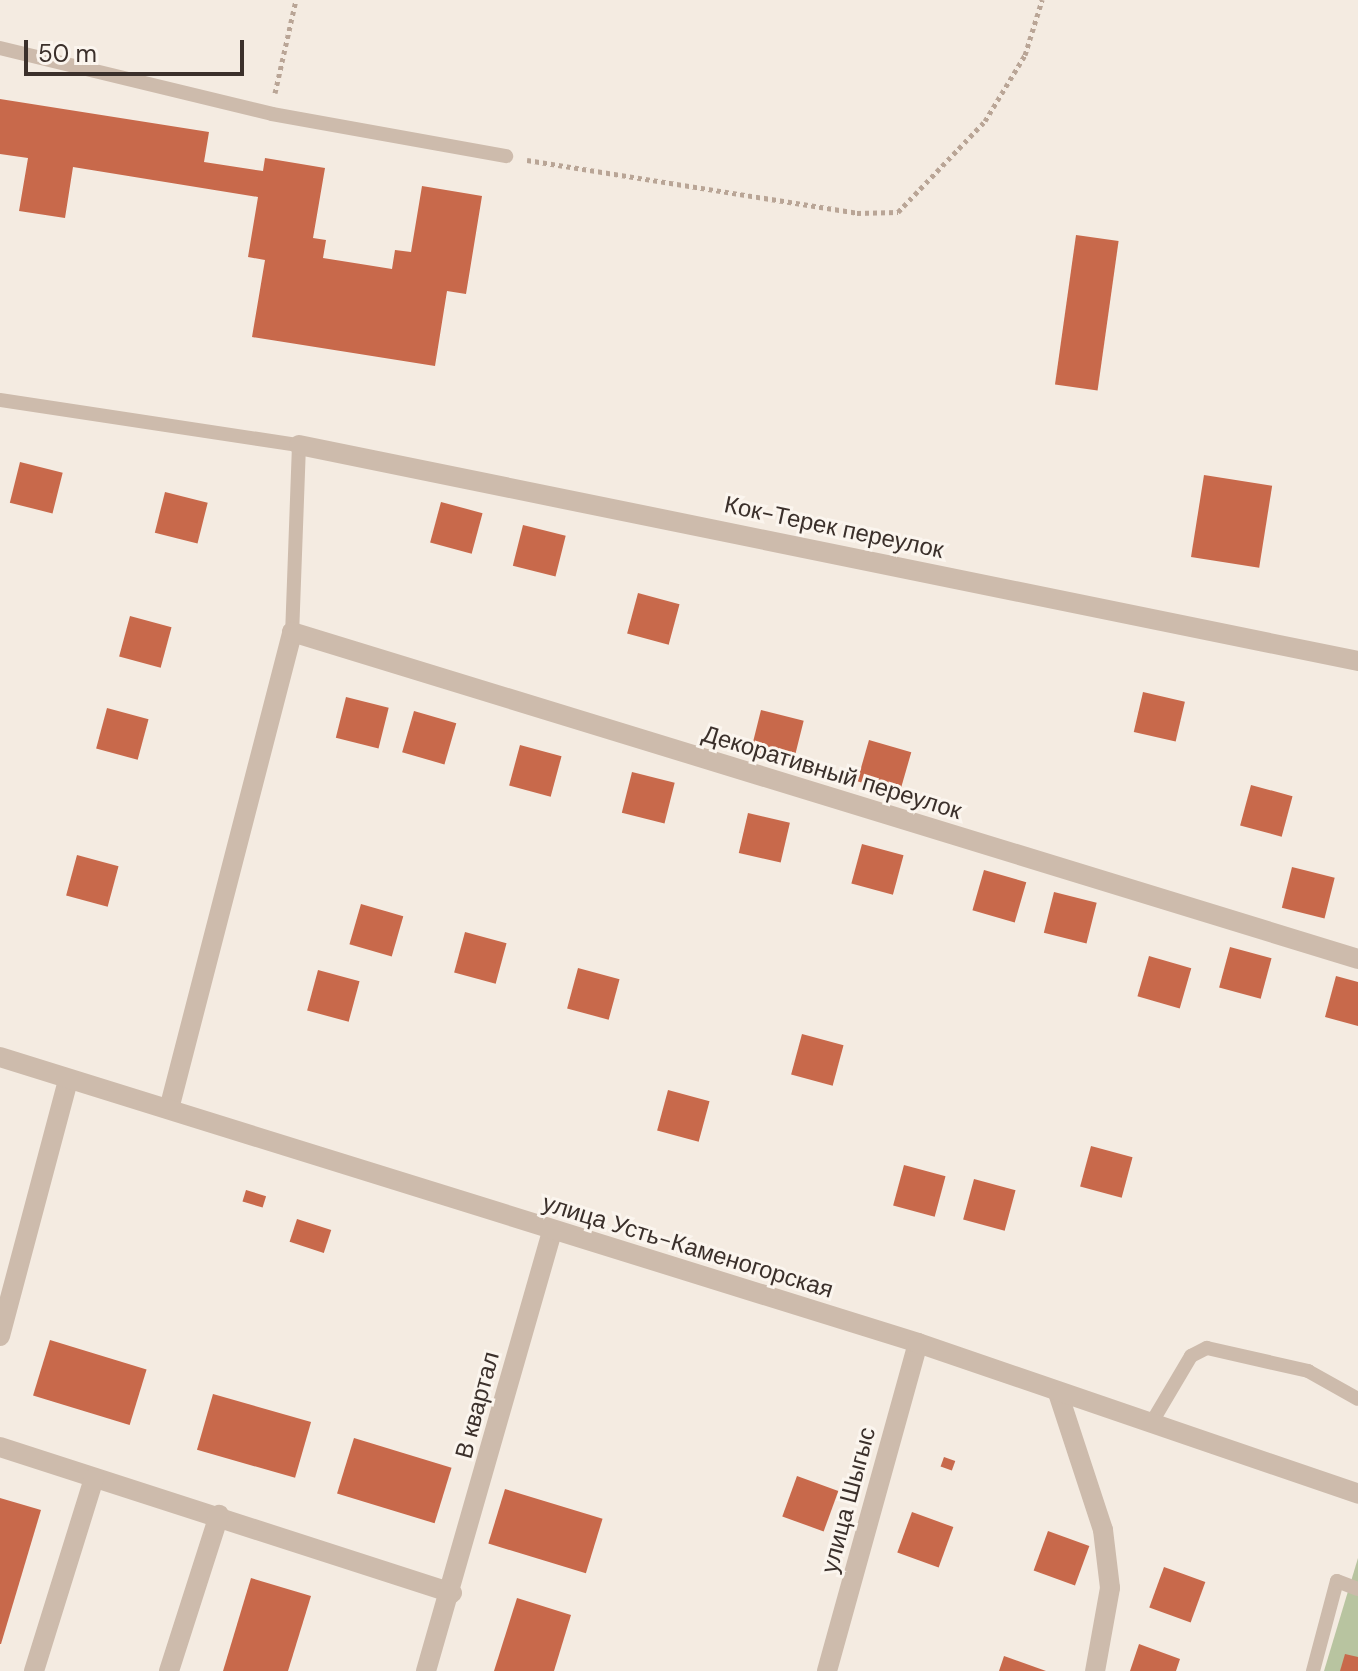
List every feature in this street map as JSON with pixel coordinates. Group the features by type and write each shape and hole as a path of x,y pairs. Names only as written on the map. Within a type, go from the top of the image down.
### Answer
{"street":[{"name":"Кок-Терек переулок","path":"299,445 1358,661"},
{"name":"Декоративный переулок","path":"292,632 1358,959"},
{"path":"169,1109 292,632"},
{"name":"улица Усть-Каменогорская","path":"0,1057 552,1232 918,1343 1358,1494"},
{"path":"0,1336 68,1080"},
{"name":"В квартал","path":"426,1671 452,1593 552,1232"},
{"name":"улица Шыгыс","path":"827,1671 918,1343"},
{"path":"1058,1393 1103,1530 1110,1588 1095,1671"},
{"path":"0,1447 219,1515 452,1593"},
{"path":"34,1671 94,1478"},
{"path":"169,1671 219,1515"}],"lane":[{"path":"0,48 272,114 506,156"},
{"path":"0,400 299,445 292,632"},
{"path":"1152,1422 1191,1356 1207,1348 1308,1371 1358,1399"},
{"path":"1313,1671 1337,1581 1358,1589"}],"path":[{"path":"272,114 296,0"},
{"path":"506,156 857,213 898,212 985,121 1025,55 1042,0"}],"green space":[{"path":"1358,1558 1358,1671 1324,1671"}],"building":[{"path":"0,99 209,132 204,162 263,171 265,158 325,168 313,238 326,240 323,258 392,269 395,250 411,252 422,186 482,196 466,294 447,291 435,366 252,337 265,260 248,257 258,197 73,167 65,218 19,211 28,158 0,154"},
{"path":"1076,235 1119,241 1098,391 1055,385"},
{"path":"20,462 63,473 53,513 10,503"},
{"path":"1204,475 1272,486 1259,568 1191,557"},
{"path":"165,492 208,503 198,543 155,533"},
{"path":"441,502 483,513 472,554 430,543"},
{"path":"523,525 566,536 556,576 513,566"},
{"path":"638,593 680,604 669,645 627,634"},
{"path":"130,616 172,627 161,668 119,657"},
{"path":"1143,692 1185,702 1176,742 1134,732"},
{"path":"346,697 389,708 379,748 336,738"},
{"path":"107,708 149,719 138,760 96,749"},
{"path":"761,710 804,721 794,761 751,751"},
{"path":"414,711 456,723 444,764 402,752"},
{"path":"869,740 911,752 899,793 857,781"},
{"path":"520,745 562,756 551,797 509,786"},
{"path":"632,772 675,783 665,823 622,813"},
{"path":"1251,785 1293,796 1282,837 1240,826"},
{"path":"748,813 790,823 781,863 739,853"},
{"path":"862,844 904,855 893,895 851,884"},
{"path":"77,855 119,866 108,907 66,896"},
{"path":"1292,867 1335,878 1325,918 1282,908"},
{"path":"984,870 1026,882 1015,923 972,910"},
{"path":"1054,892 1097,903 1087,943 1044,933"},
{"path":"361,904 403,916 392,957 349,944"},
{"path":"465,932 507,943 496,984 454,973"},
{"path":"1230,947 1272,958 1261,999 1219,988"},
{"path":"1149,956 1191,968 1180,1009 1137,996"},
{"path":"578,968 620,979 609,1020 567,1009"},
{"path":"318,970 360,981 349,1022 307,1011"},
{"path":"1336,976 1358,982 1358,1026 1325,1017"},
{"path":"802,1034 844,1045 833,1086 791,1075"},
{"path":"668,1090 710,1101 699,1142 657,1131"},
{"path":"1091,1146 1133,1157 1122,1198 1080,1187"},
{"path":"904,1165 946,1176 935,1217 893,1206"},
{"path":"974,1179 1016,1190 1005,1231 963,1220"},
{"path":"246,1190 266,1196 263,1208 242,1201"},
{"path":"297,1219 331,1230 324,1253 290,1242"},
{"path":"50,1340 147,1370 130,1425 33,1395"},
{"path":"213,1394 311,1422 295,1478 197,1450"},
{"path":"354,1438 452,1468 435,1523 337,1493"},
{"path":"944,1457 955,1461 952,1471 941,1466"},
{"path":"797,1476 838,1491 824,1531 782,1516"},
{"path":"505,1489 603,1519 586,1573 488,1544"},
{"path":"0,1498 41,1510 1,1644 0,1644"},
{"path":"912,1512 953,1527 939,1567 897,1552"},
{"path":"1048,1531 1089,1546 1075,1586 1034,1570"},
{"path":"1164,1567 1205,1582 1191,1622 1149,1607"},
{"path":"251,1578 311,1596 288,1671 223,1671"},
{"path":"517,1598 571,1615 554,1671 494,1671"},
{"path":"1139,1644 1180,1659 1176,1671 1130,1671"},
{"path":"1345,1654 1358,1657 1358,1671 1340,1671"},
{"path":"1004,1656 1046,1671 999,1671"}]}
